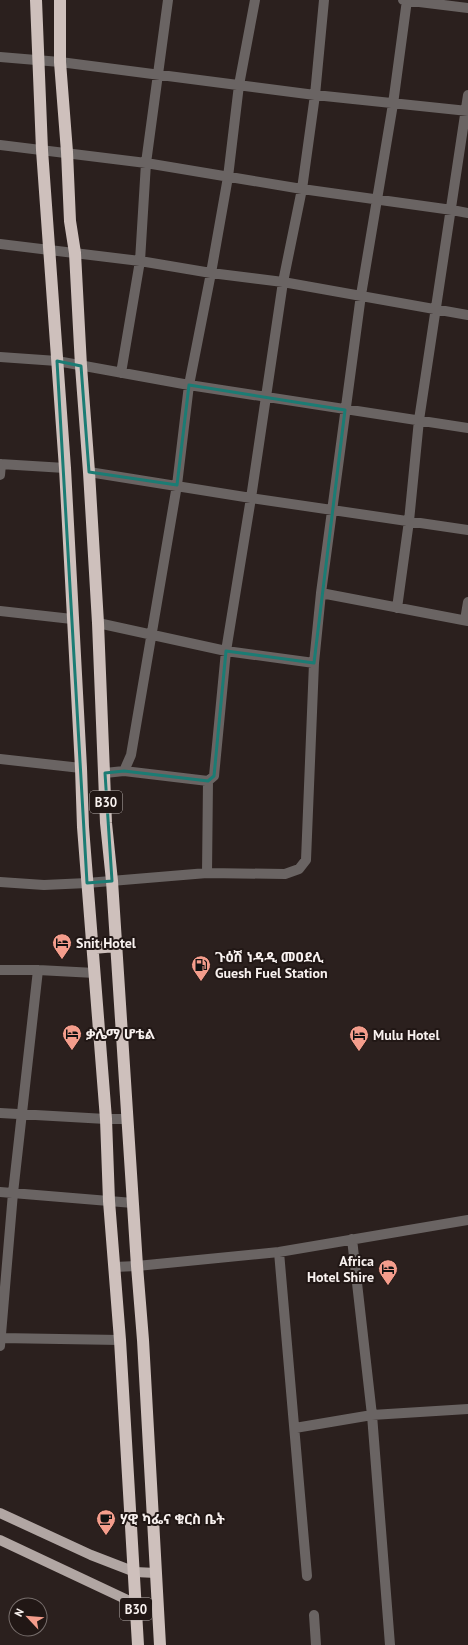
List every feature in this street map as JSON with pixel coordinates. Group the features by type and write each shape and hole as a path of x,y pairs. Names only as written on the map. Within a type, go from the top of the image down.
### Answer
{"highway":[{"name":"B30","path":"36,0 42,150 48,250 65,468 83,827 106,1119 109,1201 120,1340 135,1572 138,1645"},
{"name":"B30","path":"60,0 60,62 67,152 70,221 74,253 89,472 98,623 106,823 112,881 143,1340 160,1645"},
{"path":"93,948 116,946"}],"main road":[{"path":"0,1514 90,1555 135,1572 156,1573"},
{"path":"0,1540 136,1604 158,1604"}],"street":[{"path":"121,373 140,261 146,163 168,0"},
{"path":"124,771 131,755 152,636 177,486 189,385 228,177 239,85 255,0"},
{"path":"105,773 124,771 208,781 214,776 226,651 251,498 283,282 302,189 315,95 324,0"},
{"path":"403,0 468,8"},
{"path":"0,882 44,885 207,873 285,874 299,869 306,860 314,663 321,593 361,295 393,104 407,0"},
{"path":"0,57 60,62 315,95 467,111"},
{"path":"397,608 409,521 419,420 467,111 468,95"},
{"path":"0,145 67,152 146,163 302,189 468,213"},
{"path":"0,244 140,261 211,273 283,282 468,315"},
{"path":"0,357 57,361 189,385 468,428"},
{"path":"0,475 1,464 65,468"},
{"path":"89,472 468,530"},
{"path":"321,593 467,621 468,602"},
{"path":"0,611 72,619"},
{"path":"98,623 226,651 314,663"},
{"path":"0,759 81,768"},
{"path":"207,873 208,781"},
{"path":"0,970 95,973"},
{"path":"0,1346 13,1193 38,970"},
{"path":"0,1113 128,1119"},
{"path":"0,1192 133,1203"},
{"path":"114,1267 279,1252 468,1220"},
{"path":"352,1239 372,1415 390,1645"},
{"path":"279,1252 307,1576"},
{"path":"0,1338 120,1340"},
{"path":"295,1428 372,1415 468,1409"},
{"path":"314,1615 316,1645"}],"highlighted area":[{"path":"57,361 81,366 89,472 177,485 189,385 345,410 314,663 226,651 214,776 208,781 124,771 105,773 112,881 87,883"}],"place":[{"name":"Snit Hotel","path":"62,960"},
{"name":"ጉዕሽ ነዳዲ መዐደሊ Guesh Fuel Station","path":"201,982"},
{"name":"ቃሌማ ሆቴል","path":"72,1051"},
{"name":"Mulu Hotel","path":"359,1052"},
{"name":"Africa Hotel Shire","path":"388,1286"},
{"name":"ሃዊ ካፌና ቁርስ ቤት","path":"106,1536"}]}
